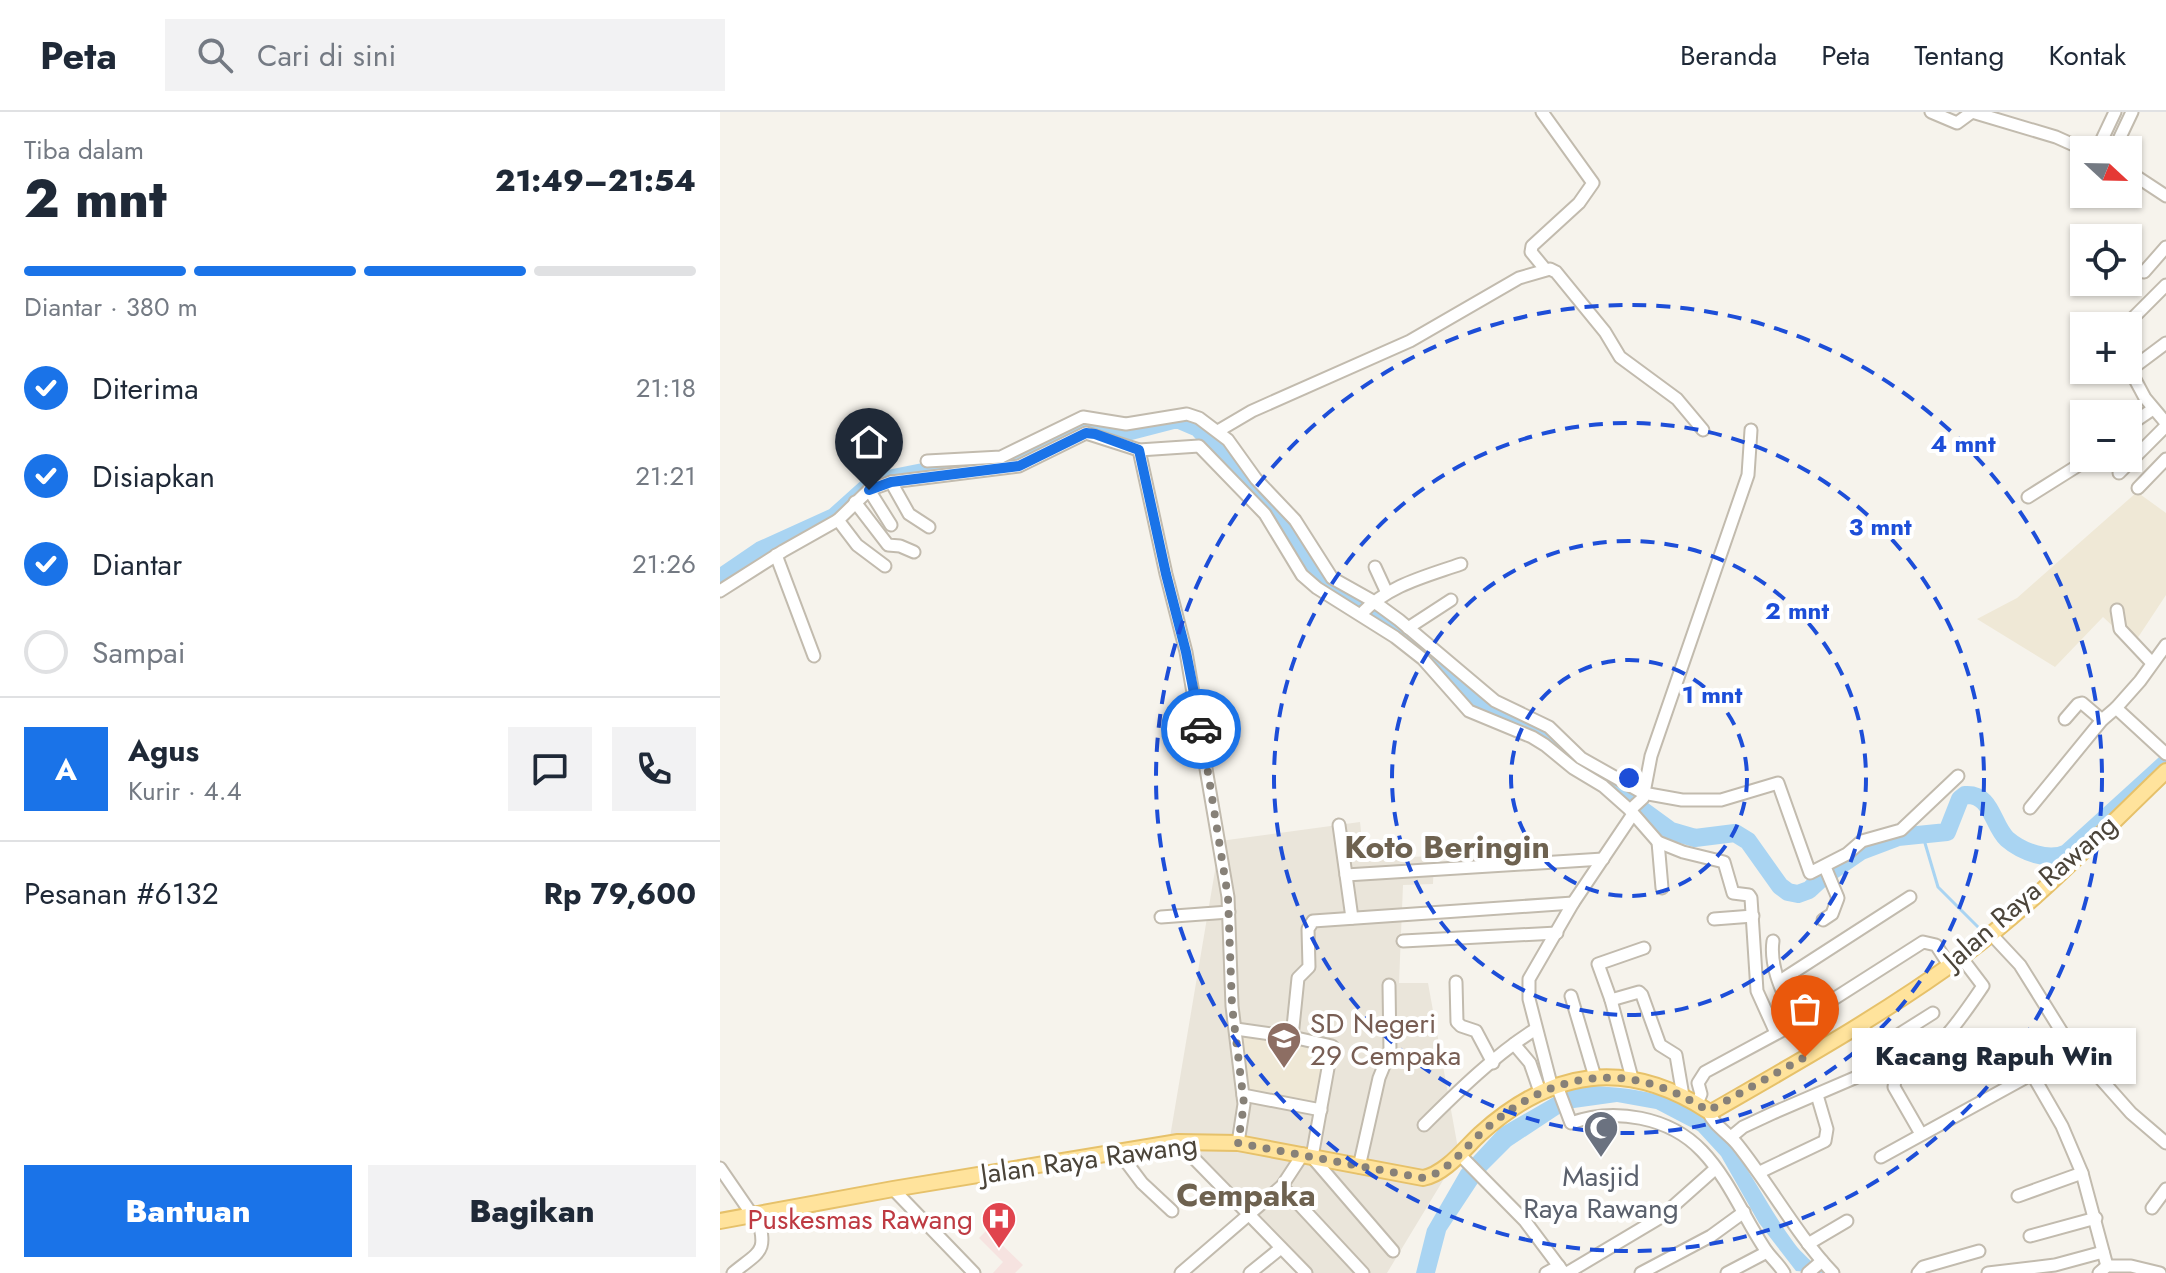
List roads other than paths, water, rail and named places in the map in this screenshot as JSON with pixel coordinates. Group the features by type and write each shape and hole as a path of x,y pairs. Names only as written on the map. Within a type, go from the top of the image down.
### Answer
{"main road":[{"name":"Jalan Raya Rawang","path":"720,1221 1178,1142 1238,1143 1423,1178 1438,1173 1462,1157 1494,1122 1552,1090 1595,1077 1632,1078 1683,1096 1703,1108 1860,1024 1955,961 2042,890 2166,771"}],"street":[{"path":"1542,112 1593,183 1579,203 1532,246 1531,252 1545,269"},
{"path":"1931,112 1957,123 1972,112 2070,143"},
{"path":"2104,136 2115,112"},
{"path":"2121,136 2132,112"},
{"path":"2142,179 2166,196"},
{"path":"2144,272 2161,263 2166,247"},
{"path":"1218,431 1252,411 1410,341 1491,292 1545,269 1556,272 1605,332 1620,357 1677,399 1703,430"},
{"path":"2139,312 2166,285"},
{"path":"2142,361 2166,343"},
{"path":"2119,473 2166,424 2138,384"},
{"path":"2142,416 2153,409"},
{"path":"927,461 1001,457 1083,417 1126,425 1187,414 1199,418 1228,440 1256,479 1295,520 1332,578 1423,659 1469,711 1536,729 1549,727 1573,752 1643,795 1711,800 1745,795 1778,783 1810,873 1828,871 1862,841 1901,830 1958,776"},
{"path":"1126,425 1186,652 1211,782 1229,912 1232,1006 1244,1104 1238,1143"},
{"path":"1552,1090 1529,999 1529,979 1573,903 1643,795 1651,756 1748,475 1751,430"},
{"path":"720,591 838,520 869,490 891,482 1019,466 1086,433 1134,447 1194,445 1205,449 1275,526 1302,575 1317,588 1368,607 1408,628 1495,701 1536,729 1573,768 1603,786 1632,811 1658,842 1724,862 1733,893 1749,895 1757,991 1776,1033"},
{"path":"2138,488 2166,459"},
{"path":"2028,497 2070,471"},
{"path":"891,482 909,514 929,527"},
{"path":"869,490 891,525"},
{"path":"855,502 888,545 914,552"},
{"path":"838,520 857,545 885,566"},
{"path":"776,555 814,656"},
{"path":"1368,607 1407,581 1461,564"},
{"path":"1375,567 1387,593"},
{"path":"1408,628 1451,600"},
{"path":"2117,610 2120,629 2152,663"},
{"path":"2030,808 2166,645"},
{"path":"2065,719 2082,703 2102,720"},
{"path":"2116,708 2166,754"},
{"path":"1339,825 1352,918"},
{"path":"1658,842 1662,888"},
{"path":"1346,875 1603,859"},
{"path":"1823,920 1832,914 1838,898 1828,871"},
{"path":"1780,981 1910,897"},
{"path":"1292,1037 1298,978 1309,967 1309,924 1313,921 1573,903"},
{"path":"1161,917 1229,912"},
{"path":"1714,919 1753,916"},
{"path":"1403,941 1557,933"},
{"path":"1991,934 2020,965 2068,1042 2131,1113 2166,1143"},
{"path":"1773,941 1771,956 1796,1023"},
{"path":"1833,1273 1821,1262 1760,1172 1703,1108 1698,1083 1705,1072 1796,1023 1923,942 1936,945 1983,986 1950,1034 1936,1048 1896,1073"},
{"path":"1632,1078 1598,964 1644,948"},
{"path":"1456,982 1457,1022 1476,1031 1493,1063"},
{"path":"1359,1167 1379,1078 1390,1051 1389,985"},
{"path":"1611,1000 1639,992 1642,995 1660,1045 1676,1055 1683,1096"},
{"path":"1571,996 1595,1077"},
{"path":"1879,1047 1933,1013"},
{"path":"1860,1024 1896,1073 1894,1087 1921,1134"},
{"path":"1181,1273 1282,1186 1307,1156 1321,1110 1332,1046 1236,1029"},
{"path":"1424,1125 1453,1096 1536,1029"},
{"path":"1514,1044 1552,1090 1571,1123 1606,1115 1638,1117 1691,1141 1715,1169 1767,1252 1784,1273"},
{"path":"1731,1137 1743,1127 1873,1070"},
{"path":"1881,1157 2032,1074 2062,1126 2082,1173 2096,1218 2103,1269 2131,1266 2160,1273"},
{"path":"1243,1095 1321,1110"},
{"path":"1760,1172 1825,1141 1827,1129 1817,1095"},
{"path":"1178,1142 1306,1273"},
{"path":"1118,1151 1142,1183 1172,1211"},
{"path":"1307,1156 1393,1251"},
{"path":"1462,1157 1525,1221 1563,1271"},
{"path":"720,1168 755,1216 764,1238 761,1250 733,1273"},
{"path":"1546,1273 1563,1271 1661,1217 1715,1169"},
{"path":"2018,1196 2082,1173"},
{"path":"1282,1186 1363,1273"},
{"path":"893,1189 974,1273"},
{"path":"2152,1208 2166,1189"},
{"path":"1641,1273 1711,1236 1744,1212"},
{"path":"2030,1236 2096,1218"},
{"path":"1808,1244 1847,1221"},
{"path":"1250,1273 1281,1248"},
{"path":"1918,1273 1923,1267 1979,1251"},
{"path":"1727,1273 1767,1252"},
{"path":"1988,1273 2055,1265 2103,1252"},
{"path":"1808,1273 1821,1262"}],"water":[{"path":"1582,1086 1655,1094 1706,1117 1739,1157 1794,1243 1824,1273 1796,1271 1759,1223 1721,1156 1698,1131 1656,1109 1617,1102 1567,1109 1511,1146 1485,1172 1446,1231 1435,1273 1416,1273 1427,1229 1461,1170 1500,1128 1552,1098"}],"waterway":[{"path":"720,578 761,550 834,517 873,482 963,464 999,465 1085,427 1119,434 1177,419 1198,428 1283,519 1310,569 1424,649 1466,696 1541,729 1586,769 1671,831 1695,838 1735,833 1748,841 1780,886 1788,892 1798,894 1809,890 1861,851 1898,837 1947,832 1960,799 1965,795 1974,796 1986,804 2002,833 2013,844 2028,852 2060,856 2166,763"},
{"path":"1922,833 1938,887 1984,933"}],"place":[{"name":"Kacang Rapuh Win","path":"1805,1057"},
{"name":"SD Negeri 29 Cempaka","path":"1284,1070"},
{"name":"Masjid Raya Rawang","path":"1601,1159"},
{"name":"Puskesmas Rawang","path":"999,1250"}],"district":[{"name":"Koto Beringin","path":"1447,847"},
{"name":"Cempaka","path":"1246,1195"}]}
